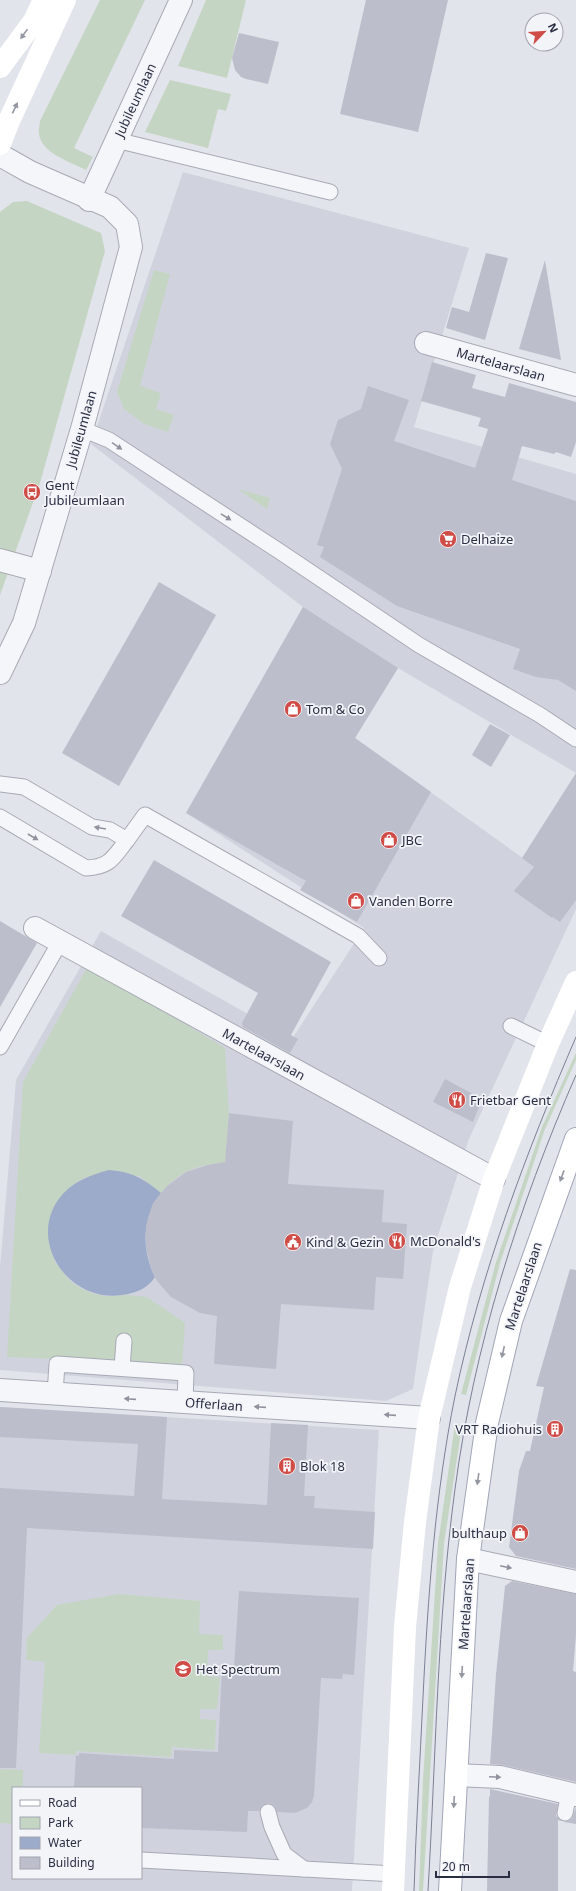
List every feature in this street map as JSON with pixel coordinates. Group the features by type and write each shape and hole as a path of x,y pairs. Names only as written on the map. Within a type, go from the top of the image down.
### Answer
{"street":[{"path":"0,67 34,21 44,0"},
{"path":"0,144 9,121 65,0"},
{"name":"Jubileumlaan","path":"89,200 181,0"},
{"name":"Jubileumlaan","path":"0,155 30,172 89,200 110,207 127,224 131,247 82,429 40,571 24,623 0,673"},
{"name":"Martelaarslaan","path":"426,342 576,385"},
{"path":"0,560 40,571"},
{"name":"Martelaarslaan","path":"35,928 494,1179"},
{"path":"394,1883 405,1627 415,1522 429,1418 460,1287 494,1179 548,1044 576,982"},
{"name":"Martelaarslaan","path":"450,1891 468,1559 487,1423 510,1321 576,1139"},
{"name":"Offerlaan","path":"0,1390 429,1418"},
{"path":"468,1559 576,1582"},
{"path":"456,1775 500,1777 570,1800"}],"lane":[{"path":"116,140 330,192"},
{"path":"82,429 109,440 419,645 540,715 576,739"},
{"path":"0,784 24,787 92,826 110,830 127,840"},
{"path":"0,817 86,868 101,868 113,858 145,815 358,936 380,958"},
{"path":"0,1047 60,942"},
{"path":"511,1026 548,1044"},
{"path":"122,1368 124,1340"},
{"path":"56,1394 57,1364 122,1368 186,1373 184,1402"},
{"path":"268,1812 272,1827 284,1854 304,1869"},
{"path":"142,1860 304,1869 394,1883"}],"shaded area":[{"path":"183,172 469,248 414,427 576,474 576,773 398,668 355,738 576,896 576,909 469,1139 433,1251 413,1389 386,1401 0,1370 0,1267 16,1080 101,931 292,1039 364,928 186,813 303,607 91,444"},
{"name":"Het Spectrum","path":"0,1407 379,1430 352,1891 0,1891"}],"green space":[{"path":"100,0 145,0 74,148 93,157 86,170 50,151 41,140 39,130 40,121"},
{"path":"206,0 246,0 227,78 178,66"},
{"path":"170,80 231,94 226,111 218,109 208,148 145,132"},
{"path":"27,201 101,233 105,251 40,483 0,595 0,212 13,202"},
{"path":"154,270 170,274 140,386 161,393 156,409 174,415 168,432 144,424 124,409 117,392"},
{"path":"238,489 270,498 267,509"},
{"path":"88,966 225,1048 229,1113 225,1165 207,1165 189,1170 174,1180 161,1193 139,1176 85,1177 66,1191 49,1224 49,1240 55,1262 70,1281 82,1289 94,1294 107,1296 126,1295 147,1297 185,1323 182,1364 7,1357 23,1082"},
{"path":"576,1053 576,1060 545,1129 500,1263 466,1395 461,1394 496,1262 542,1127"},
{"path":"455,1424 462,1425 444,1544 423,1891 419,1891 423,1780 438,1544"},
{"path":"119,1594 200,1601 199,1634 223,1635 223,1650 208,1650 207,1676 220,1677 217,1709 200,1709 200,1719 216,1720 215,1750 172,1747 171,1757 76,1751 76,1755 39,1753 45,1662 26,1660 27,1638 57,1605"},
{"path":"0,1769 23,1770 23,1787 12,1787 12,1824 0,1823"}],"water":[{"path":"109,1170 131,1174 149,1183 161,1193 150,1213 146,1234 147,1256 155,1277 141,1290 122,1295 103,1295 86,1290 71,1280 59,1267 51,1252 48,1235 50,1217 58,1200 63,1194 80,1180"}],"building":[{"path":"366,0 448,0 418,132 340,114"},
{"path":"239,33 279,42 268,84 241,77 235,70 232,58"},
{"path":"486,253 508,258 485,340 446,328 452,307 469,312"},
{"path":"545,260 561,360 519,349"},
{"name":"Delhaize","path":"432,362 476,375 472,388 505,397 509,383 576,402 576,442 571,457 556,452 554,454 522,446 512,480 576,501 576,691 558,680 536,677 513,669 520,649 397,606 320,557 324,547 317,545 342,469 330,444 338,420 361,409 368,386 409,400 394,441 475,468 488,429 478,426 481,418 421,401"},
{"path":"159,582 216,615 119,786 62,753"},
{"path":"303,607 398,668 355,738 431,792 357,922 300,890 306,881 186,813"},
{"path":"490,724 510,735 491,767 472,755"},
{"path":"576,773 576,900 560,922 514,891 534,867 522,858"},
{"path":"154,860 331,962 291,1035 298,1039 290,1053 243,1027 242,1023 258,993 121,916"},
{"path":"0,921 37,943 0,1007"},
{"name":"Frietbar Gent","path":"445,1079 482,1099 473,1122 433,1102"},
{"path":"229,1113 293,1121 288,1184 384,1190 382,1222 407,1224 403,1279 376,1277 374,1310 281,1304 276,1369 214,1364 217,1316 200,1313 171,1297 157,1281 151,1269 146,1248 146,1226 153,1203 167,1186 186,1172 208,1165 225,1162"},
{"path":"570,1269 576,1270 576,1569 516,1556 509,1547 519,1471 526,1451 530,1451 544,1387 536,1386"},
{"name":"Blok 18","path":"0,1407 167,1417 162,1499 267,1505 271,1423 308,1425 304,1496 315,1496 314,1508 375,1512 373,1549 27,1528 16,1768 0,1768 0,1488 134,1496 138,1444 0,1437"},
{"path":"512,1581 576,1594 576,1635 573,1671 576,1672 576,1782 503,1765 490,1764 496,1674 505,1586"},
{"name":"Het Spectrum","path":"239,1591 359,1598 354,1675 343,1674 342,1679 321,1678 314,1796 312,1802 307,1808 295,1813 277,1812 275,1806 270,1803 262,1805 259,1811 248,1811 247,1832 142,1828 142,1787 74,1787 76,1755 79,1756 79,1753 174,1759 174,1750 218,1752 222,1667 234,1667"},
{"path":"490,1789 558,1804 556,1816 562,1821 558,1820 558,1891 487,1891"},
{"path":"576,1807 576,1824 564,1822 572,1819"}],"tram line":[{"path":"414,1891 427,1621 433,1546 442,1471 455,1396 478,1304 506,1214 576,1037"},
{"path":"428,1891 444,1589 455,1489 463,1436 486,1330 501,1278 535,1176 576,1075"}],"place":[{"name":"Gent Jubileumlaan","path":"32,492"},
{"name":"Delhaize","path":"448,539"},
{"name":"Tom & Co","path":"293,709"},
{"name":"JBC","path":"389,840"},
{"name":"Vanden Borre","path":"356,901"},
{"name":"Frietbar Gent","path":"457,1100"},
{"name":"McDonald's","path":"397,1241"},
{"name":"Kind & Gezin","path":"293,1242"},
{"name":"VRT Radiohuis","path":"555,1429"},
{"name":"Blok 18","path":"287,1466"},
{"name":"bulthaup","path":"520,1533"},
{"name":"Het Spectrum","path":"183,1669"}]}
